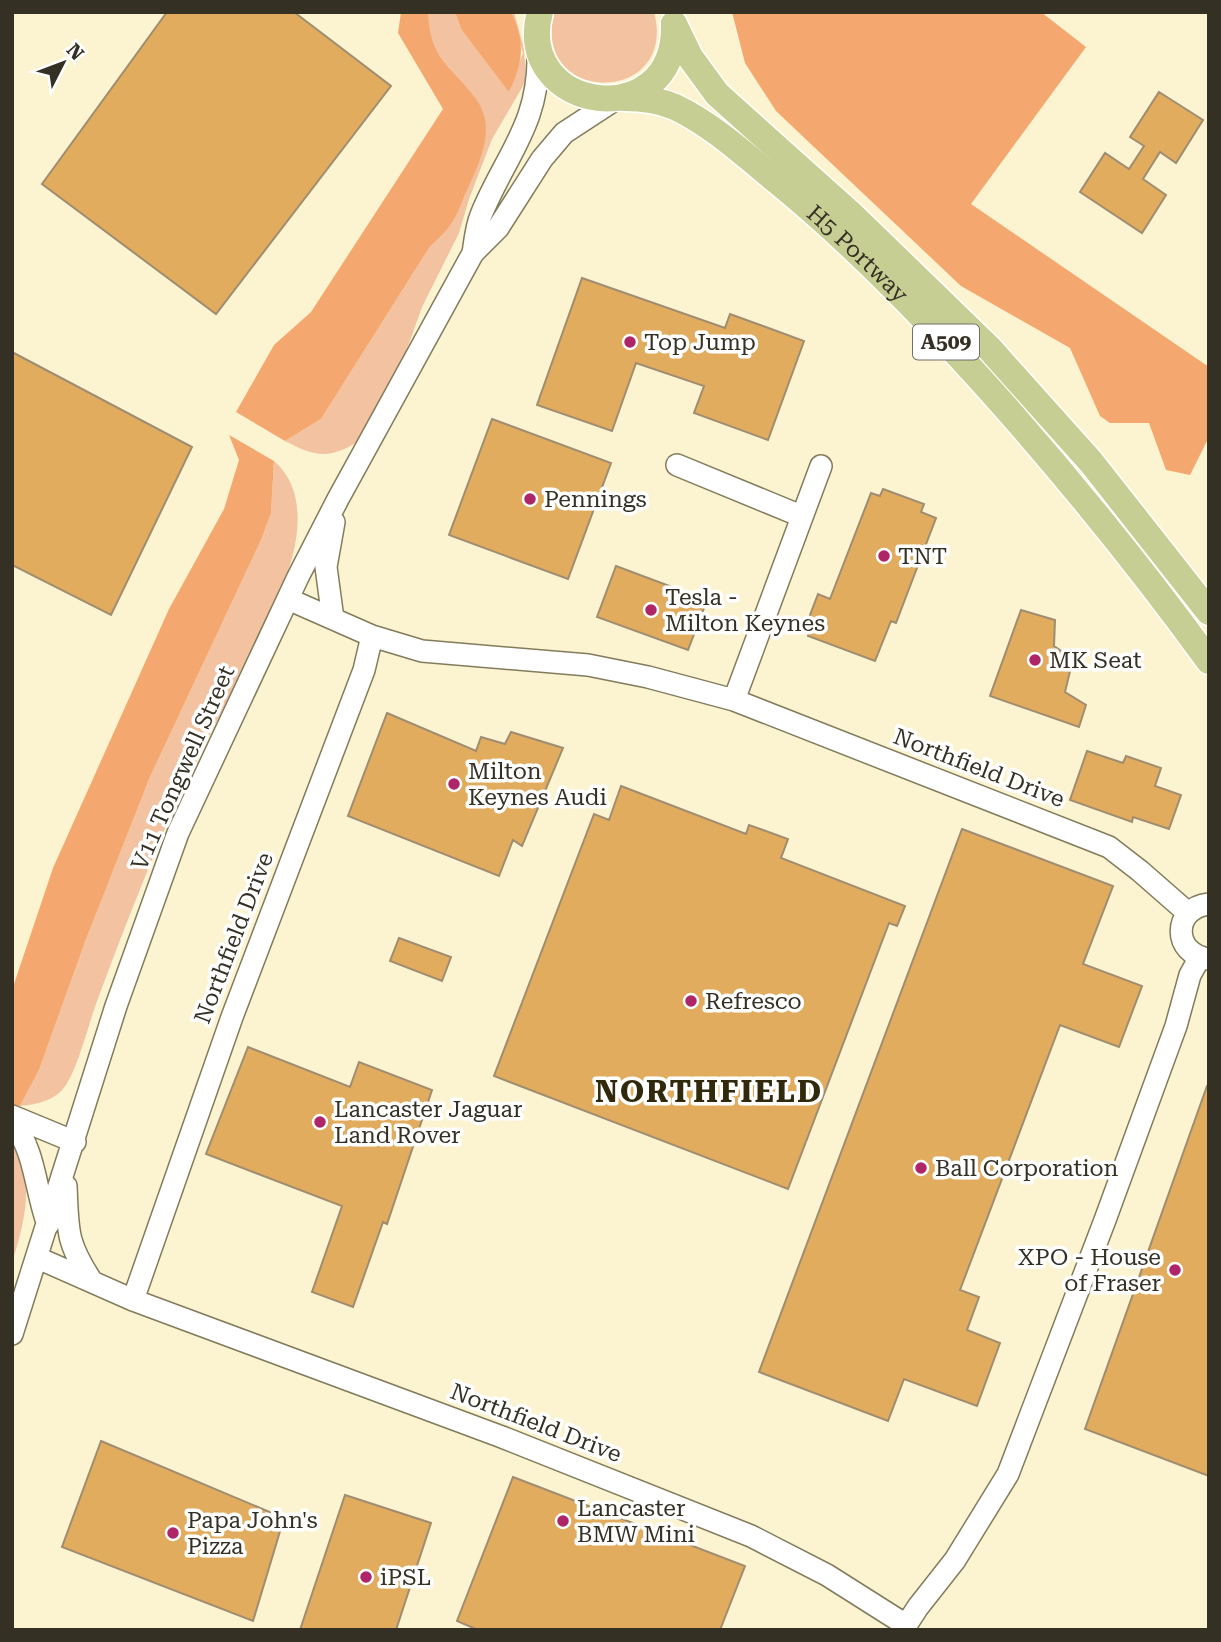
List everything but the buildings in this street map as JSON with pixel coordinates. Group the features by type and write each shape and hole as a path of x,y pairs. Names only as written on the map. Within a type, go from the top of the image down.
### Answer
{"main road":[{"name":"A509","path":"537,24 544,63 554,77 567,88 591,98 620,98 638,92 662,71 672,48 673,18"},
{"name":"H5 Portway","path":"673,18 690,57 717,94 853,216 989,348 1091,462 1209,612"},
{"name":"H5 Portway","path":"620,98 654,101 691,115 810,209 867,263 936,330 1044,452 1140,568 1209,661"}],"street":[{"name":"V11 Tongwell Street","path":"473,253 480,217 518,143 532,108 539,74 537,24"},
{"name":"V11 Tongwell Street","path":"12,1334 116,1006 178,832 288,599 338,499 473,253 498,228 542,159 564,134 620,98"},
{"path":"677,465 801,516"},
{"path":"734,700 821,466"},
{"path":"333,619 326,566 338,499"},
{"name":"Northfield Drive","path":"38,1258 133,1300 502,1437 715,1520 827,1574 904,1627 955,1560 1008,1474 1105,1220 1176,1026 1190,975 1204,958 1186,947 1182,939 1183,921 1188,913 1109,847 734,700 612,669 422,651 372,636 288,599"},
{"name":"Northfield Drive","path":"133,1300 232,1017 364,670 372,636"},
{"path":"1188,913 1194,908 1209,904"},
{"path":"12,1118 75,1142"},
{"path":"12,1118 29,1149 36,1174 39,1201 48,1225"},
{"path":"65,1170 69,1239 75,1256 91,1280"}],"shaded area":[{"path":"401,12 428,12 437,52 467,87 482,110 486,133 481,156 458,212 429,248 321,419 285,441 236,412 274,345 311,312 443,109 398,33"},
{"path":"428,12 455,12 461,29 509,91 523,53 511,12 514,12 524,49 526,78 492,139 459,233 422,307 402,363 357,442 338,452 313,453 285,441 321,419 429,248 451,224 483,112 432,46 428,32"},
{"path":"455,12 511,12 519,33 521,52 509,92 461,29"},
{"path":"554,12 654,12 656,43 646,65 627,78 605,82 582,78 563,65 553,43"},
{"path":"732,12 1041,12 1086,47 971,204 1209,367 1209,441 1190,475 1166,470 1149,423 1110,423 1100,416 1070,348 961,286 776,111 745,63"},
{"path":"229,435 274,461 271,513 261,540 150,777 85,942 39,1070 20,1106 13,1105 12,990 53,868 169,609 224,509 239,460"},
{"path":"274,461 283,470 294,492 298,517 293,554 283,586 163,833 66,1085 51,1098 20,1106 39,1070 85,942 150,777 261,540 271,513"},
{"path":"12,1139 24,1168 26,1200 21,1232 12,1262"}],"place":[{"name":"Top Jump","path":"630,342"},
{"name":"Pennings","path":"530,499"},
{"name":"TNT","path":"884,556"},
{"name":"Tesla - Milton Keynes","path":"651,610"},
{"name":"MK Seat","path":"1035,660"},
{"name":"Milton Keynes Audi","path":"454,784"},
{"name":"Refresco","path":"691,1001"},
{"name":"Lancaster Jaguar Land Rover","path":"320,1122"},
{"name":"Ball Corporation","path":"921,1168"},
{"name":"XPO - House of Fraser","path":"1175,1270"},
{"name":"Lancaster BMW Mini","path":"563,1521"},
{"name":"Papa John's Pizza","path":"173,1533"},
{"name":"iPSL","path":"366,1577"}],"district":[{"name":"NORTHFIELD","path":"709,1091"}]}
